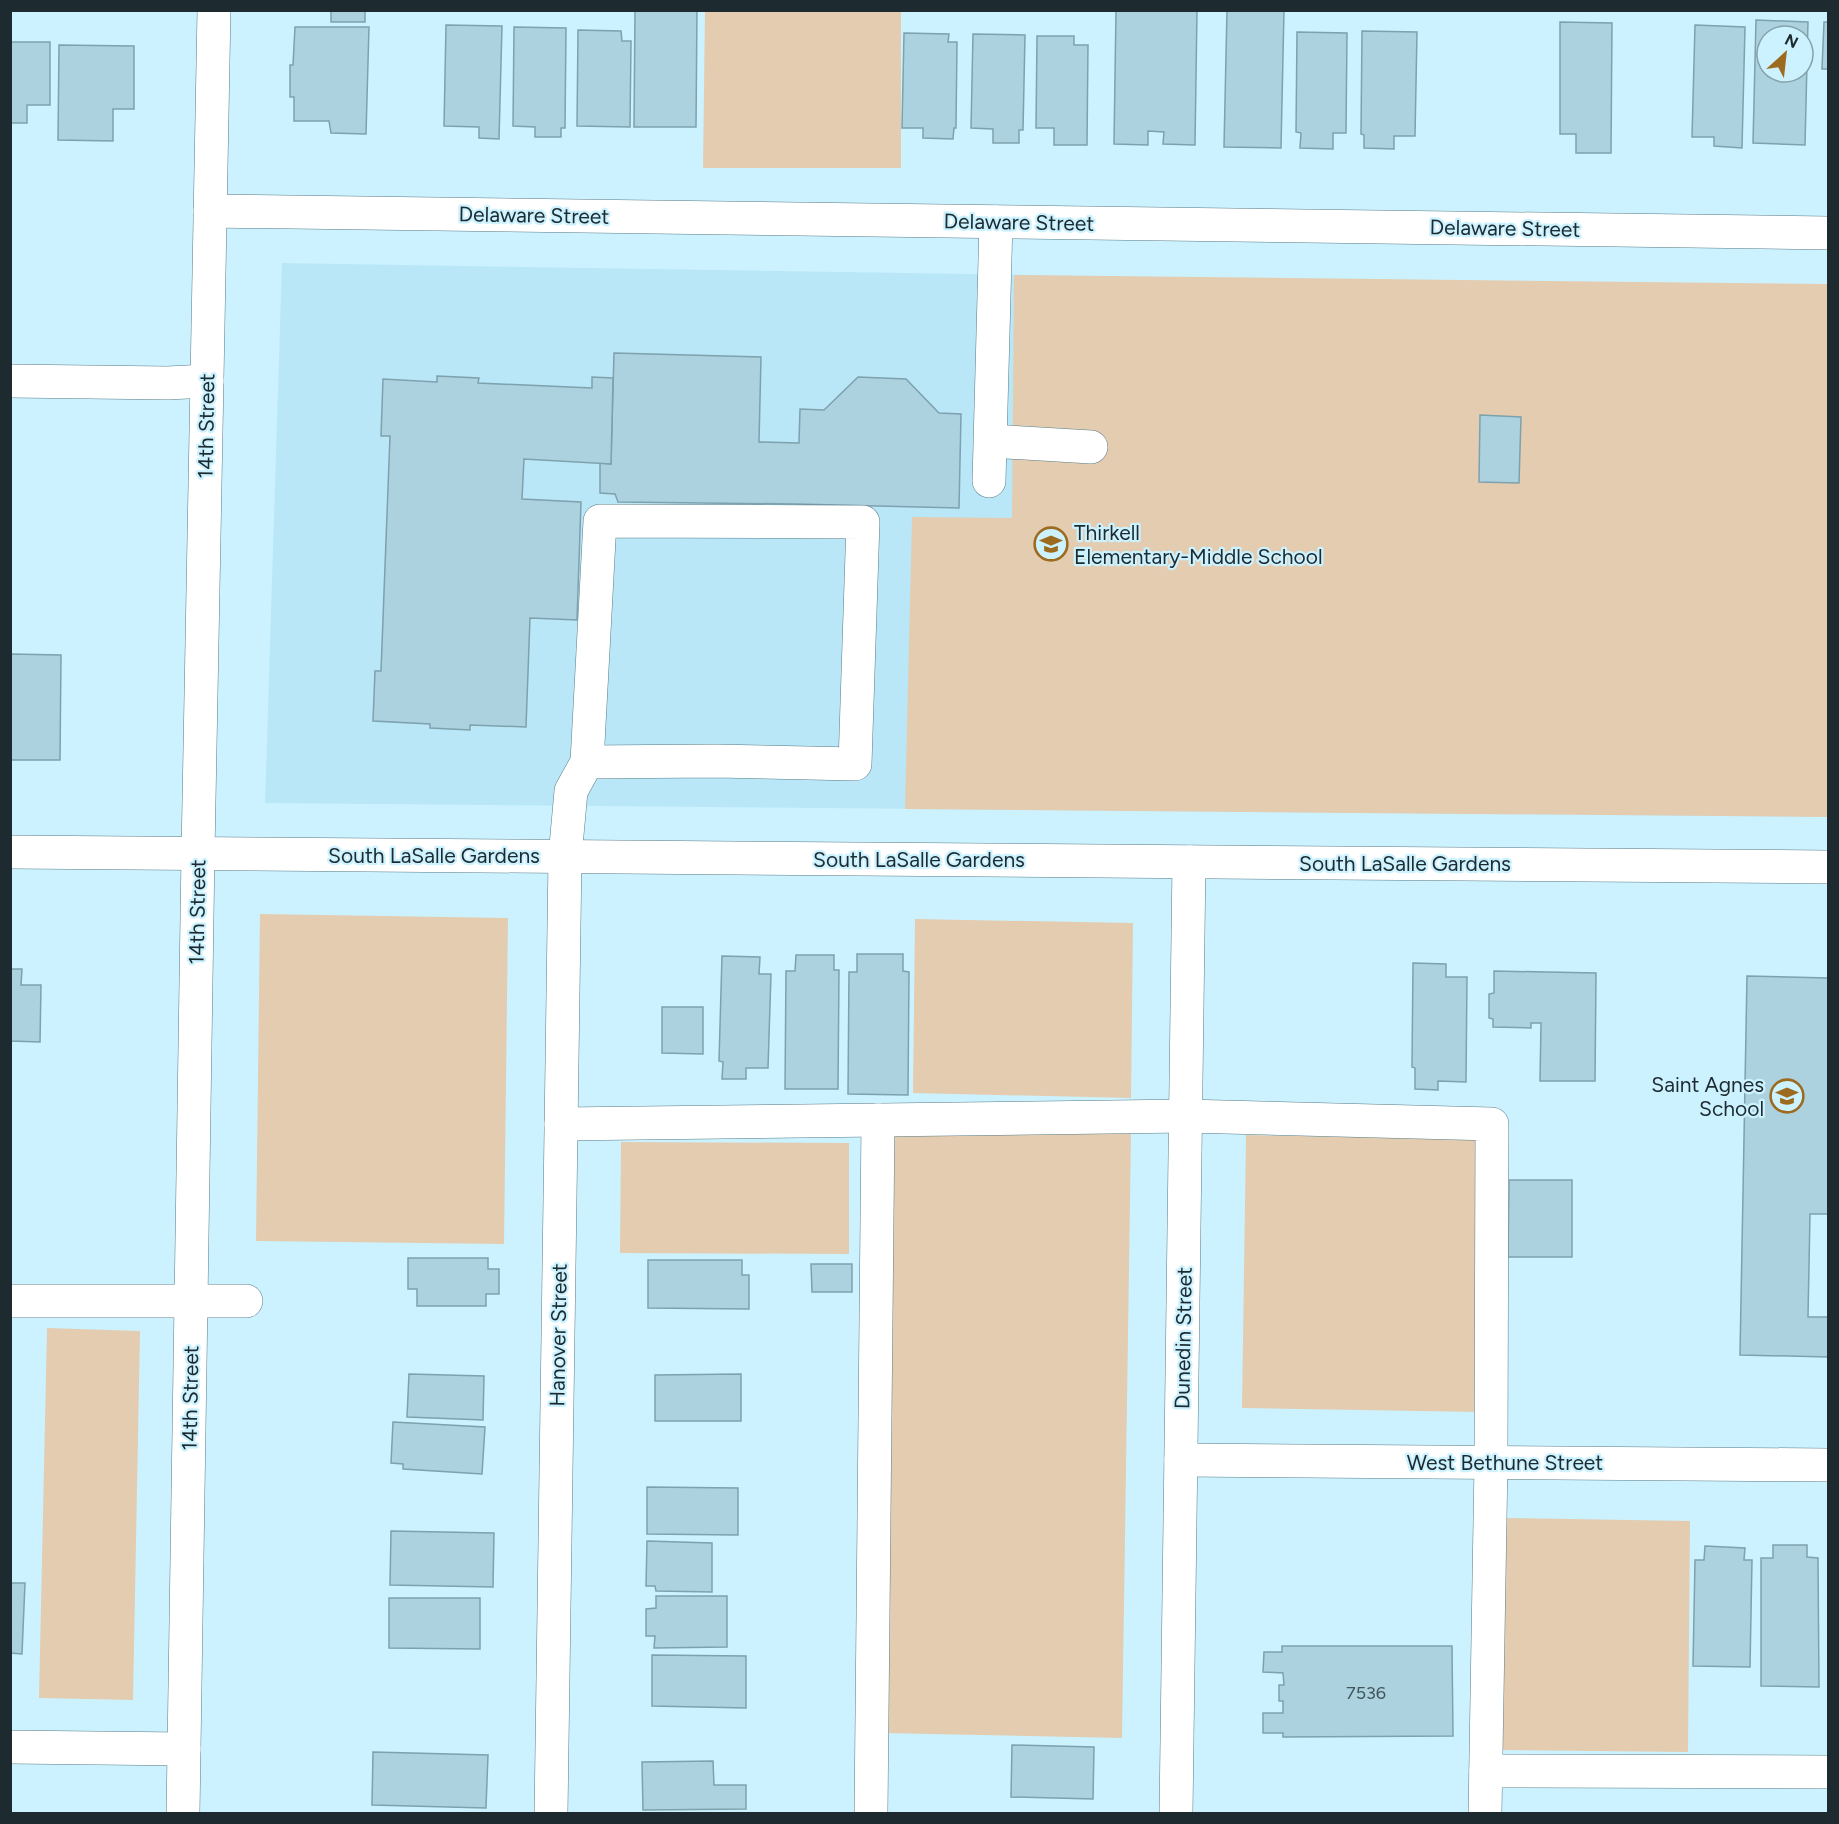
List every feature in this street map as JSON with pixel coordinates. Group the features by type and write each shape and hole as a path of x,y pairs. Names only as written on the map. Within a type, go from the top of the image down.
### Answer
{"street":[{"name":"14th Street","path":"183,1814 214,10"},
{"name":"Delaware Street","path":"210,211 1828,232"},
{"path":"989,482 996,222"},
{"path":"10,381 207,381"},
{"path":"991,441 1091,447"},
{"path":"600,521 863,522 855,764 716,761 587,762 600,521"},
{"name":"Hanover Street","path":"551,1814 565,856 571,791 587,762"},
{"name":"South LaSalle Gardens","path":"10,852 1828,867"},
{"name":"Dunedin Street","path":"1176,1814 1189,862"},
{"path":"561,1124 1186,1116 1492,1124 1491,1462 1485,1814"},
{"path":"871,1814 878,1120"},
{"path":"10,1301 246,1301"},
{"name":"West Bethune Street","path":"1181,1460 1828,1465"},
{"path":"10,1747 184,1749"},
{"path":"1486,1771 1828,1772"}],"shaded area":[{"path":"705,11 901,11 901,168 703,168"},
{"name":"Thirkell Elementary-Middle School","path":"282,263 1153,277 1828,817 265,803"},
{"path":"1014,275 1828,284 1828,817 905,809 912,517 1012,518"},
{"path":"260,914 508,918 504,1244 256,1241"},
{"path":"915,919 1133,923 1131,1098 913,1093"},
{"path":"891,1130 1131,1134 1122,1738 882,1733"},
{"path":"1246,1135 1481,1139 1478,1412 1242,1408"},
{"path":"621,1142 849,1143 849,1254 620,1253"},
{"path":"47,1328 140,1331 133,1700 39,1698"},
{"path":"1503,1518 1690,1521 1688,1752 1501,1750"}],"building":[{"path":"331,10 365,10 365,22 331,22"},
{"path":"635,10 697,10 696,127 634,127"},
{"path":"1116,10 1197,10 1195,145 1163,144 1164,132 1148,131 1148,145 1114,144"},
{"path":"1227,10 1284,10 1281,148 1224,147"},
{"path":"1756,20 1808,22 1808,24 1756,24"},
{"path":"1560,22 1612,23 1611,153 1576,153 1576,134 1560,134"},
{"path":"1824,22 1828,22 1828,69 1822,69"},
{"path":"446,25 502,26 499,139 479,138 479,127 444,126"},
{"path":"1695,25 1745,27 1742,148 1714,146 1714,137 1692,137"},
{"path":"295,27 369,27 366,134 331,133 329,121 294,121 294,97 290,97 290,65 293,65"},
{"path":"514,27 566,28 565,128 561,128 561,137 535,137 535,127 513,126"},
{"path":"578,30 621,31 622,41 631,41 630,127 577,126"},
{"path":"1362,31 1417,32 1415,136 1394,136 1394,149 1364,148 1364,135 1361,134"},
{"path":"1297,32 1347,33 1346,133 1333,133 1333,149 1300,148 1301,133 1296,132"},
{"path":"904,33 949,34 948,42 957,42 956,128 954,128 953,139 923,138 923,128 902,128"},
{"path":"973,34 1025,35 1023,130 1019,130 1019,143 993,143 993,129 971,128"},
{"path":"1037,36 1074,36 1074,45 1088,45 1087,145 1054,145 1054,128 1036,128"},
{"path":"10,42 50,42 50,105 27,105 27,123 10,123"},
{"path":"59,45 134,46 134,109 113,109 113,141 58,140"},
{"path":"1755,61 1755,84 1806,84 1805,145 1753,143"},
{"path":"614,353 761,357 759,442 799,443 800,409 824,410 858,377 906,379 939,413 961,414 959,508 618,502 615,494 600,493 600,463 611,464"},
{"path":"437,376 479,378 478,383 592,388 592,377 613,378 611,464 524,459 522,499 581,502 577,620 530,618 526,727 470,725 470,730 430,728 430,724 373,721 375,671 381,671 390,436 381,436 383,379 437,382"},
{"path":"1480,415 1521,417 1519,483 1479,482"},
{"path":"10,654 61,655 60,760 10,760"},
{"path":"857,954 903,954 903,971 909,972 908,1095 848,1094 849,972 857,972"},
{"path":"796,955 834,955 834,970 839,970 838,1089 785,1089 786,971 795,971"},
{"path":"722,956 760,957 759,974 771,974 768,1068 746,1068 746,1079 722,1079 723,1062 719,1061"},
{"path":"1413,963 1446,964 1446,977 1467,977 1466,1082 1438,1081 1438,1090 1415,1089 1415,1068 1412,1067"},
{"path":"10,969 22,969 21,985 41,985 40,1042 10,1041"},
{"path":"1494,971 1596,973 1595,1081 1540,1081 1541,1023 1531,1023 1531,1028 1493,1027 1493,1019 1489,1018 1489,994 1494,993"},
{"name":"Saint Agnes School","path":"1747,976 1828,978 1828,1214 1810,1214 1808,1317 1828,1317 1828,1357 1740,1355"},
{"path":"662,1007 703,1007 703,1054 662,1053"},
{"path":"1509,1180 1572,1180 1572,1257 1508,1257"},
{"path":"408,1258 488,1258 488,1269 499,1269 499,1294 486,1294 486,1306 417,1306 417,1289 408,1289"},
{"path":"648,1260 742,1260 742,1275 749,1275 749,1309 648,1308"},
{"path":"811,1264 852,1264 852,1292 812,1292"},
{"path":"409,1374 484,1376 483,1420 407,1417"},
{"path":"741,1374 741,1421 655,1421 655,1375"},
{"path":"393,1422 485,1427 482,1474 403,1469 403,1464 391,1463"},
{"path":"647,1487 738,1488 738,1535 647,1534"},
{"path":"391,1531 494,1533 493,1587 390,1585"},
{"path":"647,1541 712,1543 712,1592 656,1591 655,1586 646,1586"},
{"path":"1773,1545 1807,1545 1807,1557 1818,1558 1819,1687 1761,1686 1761,1558 1773,1558"},
{"path":"1705,1546 1745,1548 1744,1560 1752,1560 1750,1667 1693,1666 1695,1560 1704,1560"},
{"path":"10,1583 25,1583 22,1654 10,1653"},
{"path":"656,1596 727,1596 727,1647 654,1648 655,1636 646,1636 646,1609 656,1608"},
{"path":"389,1598 480,1598 480,1649 389,1648"},
{"path":"1282,1646 1452,1646 1453,1736 1283,1737 1283,1733 1263,1733 1263,1713 1283,1713 1283,1701 1279,1701 1279,1685 1284,1685 1283,1673 1263,1672 1264,1652 1282,1652"},
{"path":"652,1655 746,1656 746,1708 652,1706"},
{"path":"1012,1745 1094,1747 1093,1799 1011,1797"},
{"path":"373,1752 488,1755 486,1808 372,1805"},
{"path":"713,1761 714,1785 746,1785 746,1809 643,1810 642,1762"}],"place":[{"name":"Thirkell Elementary-Middle School","path":"1051,544"},
{"name":"Saint Agnes School","path":"1787,1096"}]}
